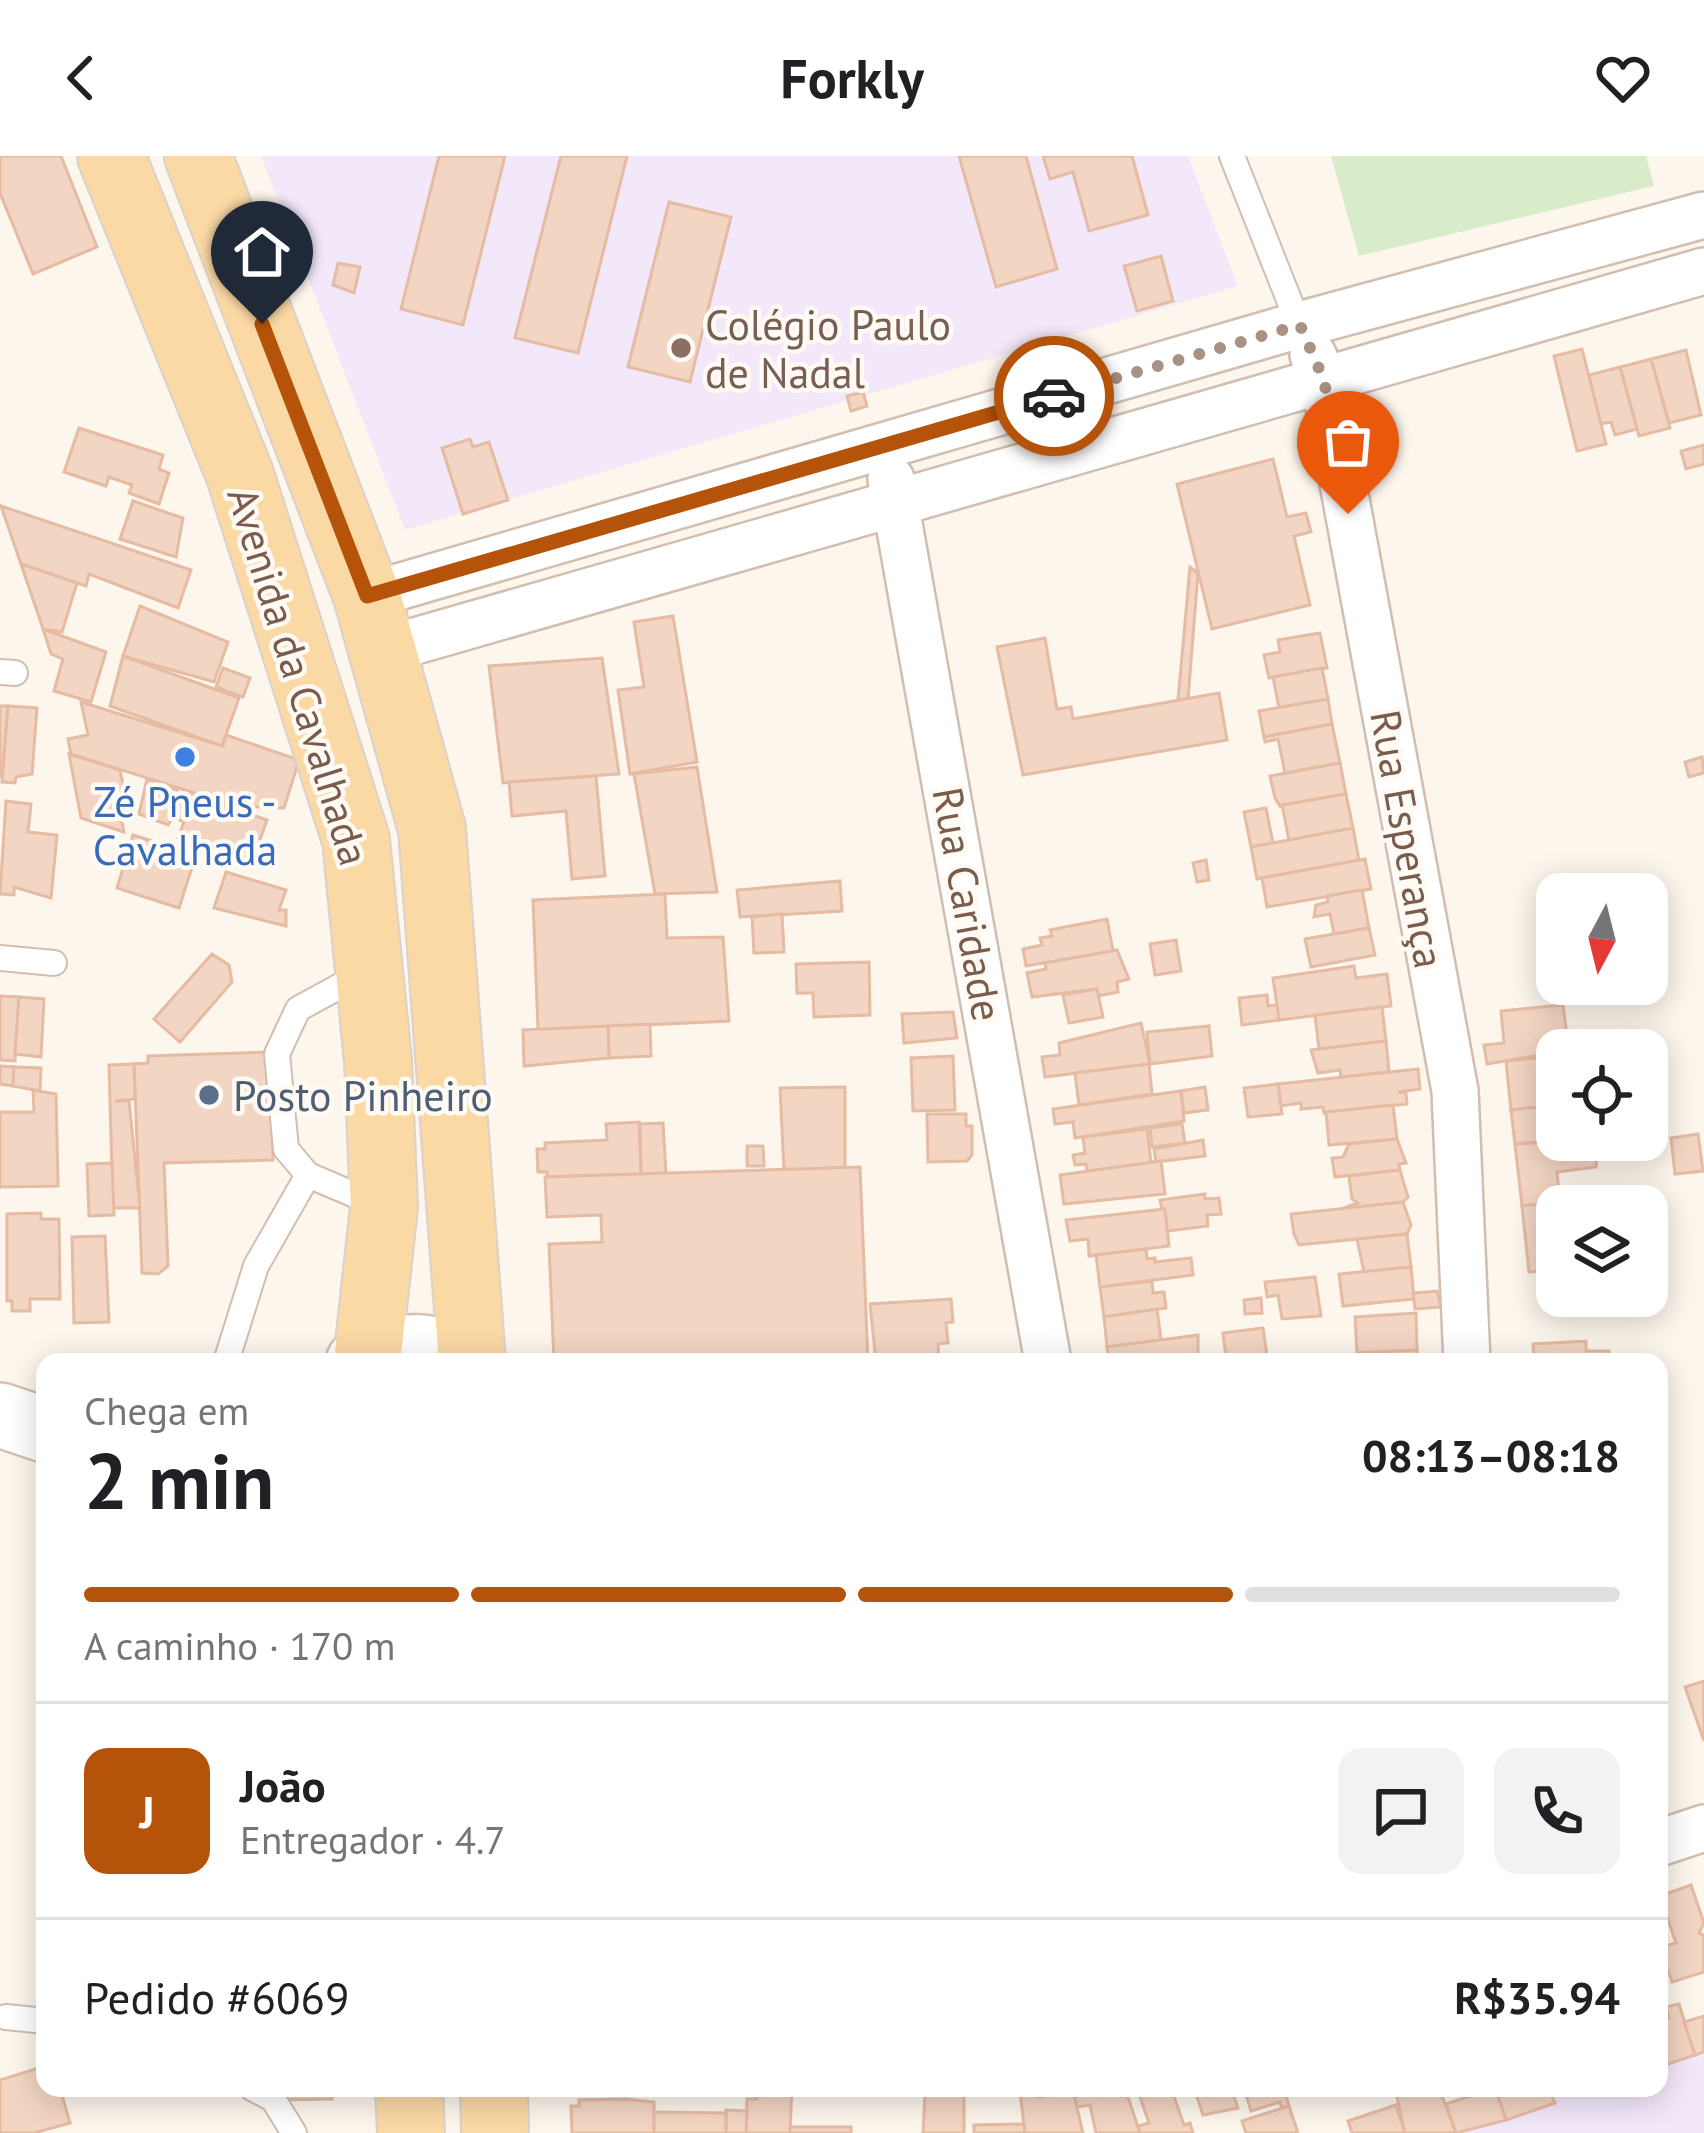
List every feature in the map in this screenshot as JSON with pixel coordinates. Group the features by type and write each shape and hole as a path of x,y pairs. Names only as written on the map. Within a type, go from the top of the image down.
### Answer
{"main road":[{"name":"Avenida da Cavalhada","path":"110,156 240,475 356,840 383,1207 365,1353"},
{"name":"Avenida da Cavalhada","path":"198,156 376,623 432,829 471,1353"},
{"path":"381,1353 425,1346 440,1353"},
{"path":"0,1415 36,1427"},
{"path":"409,2097 411,2133"},
{"path":"494,2097 495,2133"}],"street":[{"path":"376,623 881,447 1300,325 1704,215"},
{"path":"376,623 898,503 1704,271"},
{"name":"Rua Esperança","path":"1300,325 1324,380 1455,1091 1467,1353"},
{"name":"Rua Caridade","path":"881,447 898,503 1046,1353"},
{"path":"1668,1841 1704,1828"}],"lane":[{"path":"1232,156 1300,325"},
{"path":"0,958 53,963"},
{"path":"369,970 298,1009 277,1054 286,1149 308,1175 383,1207"},
{"path":"229,1353 256,1266 308,1175"},
{"path":"6,2017 36,2020"},
{"path":"269,2097 294,2133"}],"shaded area":[{"name":"Colégio Paulo de Nadal","path":"261,156 1188,156 1238,286 405,530"},
{"path":"1704,2045 1704,2133 1441,2133 1548,2097 1668,2097 1668,2057"}],"green space":[{"path":"1331,156 1646,156 1654,186 1359,256"}],"building":[{"path":"0,156 61,156 97,247 33,274 0,193"},
{"path":"439,156 505,156 463,325 401,309"},
{"path":"561,156 627,156 578,353 515,338"},
{"path":"959,156 1026,156 1057,269 996,287"},
{"path":"1043,156 1132,156 1148,215 1089,231 1073,172 1050,179"},
{"path":"669,202 731,217 690,382 628,367"},
{"path":"1161,256 1173,301 1137,311 1124,266"},
{"path":"338,263 360,267 354,293 333,285"},
{"path":"1582,349 1606,444 1577,451 1554,356"},
{"path":"1686,350 1701,415 1669,423 1651,359"},
{"path":"1651,359 1670,428 1639,436 1620,367"},
{"path":"1620,367 1637,429 1615,435 1611,422 1601,424 1589,375"},
{"path":"863,392 867,406 851,411 847,396"},
{"path":"79,428 163,455 159,469 169,473 159,504 129,493 132,485 109,477 106,486 64,472"},
{"path":"470,439 473,447 489,442 508,500 463,514 442,448"},
{"path":"1704,445 1704,464 1686,469 1681,451"},
{"path":"1273,459 1287,517 1306,513 1311,532 1294,536 1310,605 1212,629 1177,484"},
{"path":"133,501 183,518 176,557 120,539"},
{"path":"1,506 191,570 178,608 89,574 86,586 21,564"},
{"path":"21,564 77,583 62,632 43,629"},
{"path":"1190,567 1198,573 1188,699 1178,700"},
{"path":"140,606 228,642 214,682 123,656"},
{"path":"673,616 697,762 630,774 618,690 644,687 634,622"},
{"path":"43,629 106,652 91,702 54,691 63,659 51,654"},
{"path":"1320,633 1327,668 1269,678 1264,655 1280,652 1278,640"},
{"path":"1045,638 1057,709 1071,707 1073,719 1219,693 1227,740 1023,775 997,647"},
{"path":"123,656 239,698 222,746 110,706"},
{"path":"602,658 619,774 503,783 489,666"},
{"path":"223,668 250,678 243,697 216,687"},
{"path":"1322,668 1328,699 1279,708 1273,677"},
{"path":"1328,699 1332,724 1264,737 1259,711"},
{"name":"Zé Pneus - Cavalhada","path":"81,702 223,746 226,735 299,760 284,808 236,806 71,754 68,739 88,735"},
{"path":"0,706 8,706 2,776 0,776"},
{"path":"8,706 37,708 32,774 16,777 15,783 2,782"},
{"path":"1332,724 1340,763 1285,773 1278,739 1265,742 1264,737"},
{"path":"69,754 120,770 129,816 121,817 124,832 81,818"},
{"path":"1702,757 1704,773 1689,777 1685,762"},
{"path":"1340,763 1346,794 1280,806 1275,798 1270,776"},
{"path":"697,767 717,892 655,894 634,774"},
{"path":"596,776 605,876 572,879 566,811 512,816 509,782"},
{"path":"147,779 178,790 175,800 180,802 183,791 267,820 246,862 178,838 184,822 175,818 177,812 168,825 139,814"},
{"path":"1346,794 1353,828 1289,840 1282,805"},
{"path":"6,801 31,804 28,832 57,835 51,898 14,887 14,895 0,894"},
{"path":"1266,808 1273,843 1251,847 1244,812"},
{"path":"1353,828 1359,860 1257,879 1251,847"},
{"path":"133,835 196,855 179,908 117,888"},
{"path":"1365,859 1371,889 1267,907 1262,878"},
{"path":"1206,860 1209,880 1197,882 1193,863"},
{"path":"226,872 286,890 279,910 286,910 286,926 214,908"},
{"path":"840,881 842,911 740,917 737,890"},
{"path":"1362,890 1369,928 1334,934 1330,914 1314,917 1316,905 1328,902 1327,896"},
{"path":"665,894 667,938 723,937 729,1021 538,1030 533,900"},
{"path":"782,914 784,952 754,953 752,917"},
{"path":"1107,919 1113,951 1026,966 1023,949 1042,945 1040,938 1052,936 1050,930"},
{"path":"1369,928 1375,955 1311,967 1305,939"},
{"path":"1176,940 1181,971 1155,975 1150,944"},
{"path":"1117,950 1129,979 1117,982 1118,992 1098,996 1097,989 1032,997 1027,973 1046,969 1045,963"},
{"path":"212,954 229,965 232,982 180,1042 154,1019"},
{"path":"869,962 870,1015 814,1017 813,993 797,993 796,964"},
{"path":"1354,966 1356,978 1387,974 1391,1006 1279,1020 1273,978"},
{"path":"1097,989 1103,1017 1069,1023 1063,995"},
{"path":"1267,995 1268,1006 1277,1005 1279,1020 1242,1025 1239,998"},
{"path":"0,996 19,997 15,1061 0,1060"},
{"path":"19,997 44,999 41,1057 15,1054"},
{"path":"1563,1005 1566,1029 1536,1029 1536,1056 1487,1064 1484,1045 1504,1043 1501,1011"},
{"path":"1382,1007 1386,1041 1319,1049 1315,1015"},
{"path":"953,1012 957,1038 904,1043 902,1014"},
{"path":"1141,1023 1150,1064 1045,1077 1042,1057 1060,1055 1059,1043"},
{"path":"650,1024 651,1056 609,1058 608,1026"},
{"path":"608,1026 609,1058 524,1066 523,1030"},
{"path":"1209,1026 1212,1056 1150,1064 1147,1032"},
{"path":"1386,1041 1389,1072 1341,1077 1340,1070 1318,1073 1311,1050"},
{"path":"270,1052 273,1160 164,1163 168,1266 158,1274 142,1273 134,1064 148,1063 148,1056"},
{"path":"953,1056 955,1110 913,1111 911,1058"},
{"path":"1536,1058 1536,1107 1511,1110 1506,1061"},
{"path":"134,1064 135,1099 115,1101 129,1101 140,1208 113,1208 109,1065"},
{"path":"1149,1064 1152,1094 1079,1105 1075,1073"},
{"path":"0,1066 14,1067 13,1086 0,1084"},
{"path":"14,1067 41,1068 40,1091 13,1086"},
{"path":"1418,1069 1420,1089 1398,1092 1406,1093 1407,1104 1324,1113 1323,1107 1301,1109 1301,1103 1280,1106 1278,1084"},
{"path":"1278,1084 1282,1114 1248,1117 1244,1088"},
{"path":"845,1087 845,1168 784,1170 780,1088"},
{"path":"1205,1087 1208,1110 1184,1113 1181,1091"},
{"path":"33,1090 56,1094 58,1186 0,1187 0,1112 34,1112"},
{"path":"1181,1091 1184,1121 1075,1138 1073,1122 1055,1124 1053,1109"},
{"path":"1393,1105 1397,1139 1329,1145 1326,1112"},
{"path":"1536,1107 1536,1142 1515,1144 1511,1110"},
{"path":"927,1114 966,1114 966,1126 972,1126 972,1155 967,1161 928,1162"},
{"path":"639,1122 641,1174 547,1177 547,1172 538,1172 537,1149 545,1149 545,1143 607,1140 606,1124"},
{"path":"663,1123 666,1173 641,1174 640,1124"},
{"path":"1182,1124 1185,1143 1152,1147 1150,1128"},
{"path":"1147,1129 1151,1163 1087,1171 1086,1164 1075,1165 1073,1155 1085,1153 1083,1137"},
{"path":"1698,1134 1703,1171 1675,1174 1671,1138"},
{"path":"1397,1139 1406,1163 1399,1164 1400,1170 1335,1177 1332,1158 1343,1157 1349,1144"},
{"path":"1203,1140 1205,1156 1156,1162 1154,1149"},
{"path":"1536,1143 1536,1161 1596,1161 1596,1167 1557,1172 1558,1185 1536,1185 1536,1205 1522,1206 1515,1144"},
{"path":"747,1146 763,1146 764,1166 747,1166"},
{"path":"1161,1161 1165,1194 1064,1204 1060,1175"},
{"path":"112,1163 114,1215 89,1216 87,1164"},
{"path":"860,1167 868,1353 554,1353 549,1244 602,1242 601,1215 547,1217 545,1177"},
{"path":"1400,1170 1408,1197 1403,1202 1341,1209 1358,1203 1352,1199 1349,1176"},
{"path":"1205,1194 1205,1199 1219,1198 1221,1214 1207,1215 1208,1226 1167,1231 1160,1200"},
{"path":"1403,1202 1411,1225 1407,1234 1299,1245 1294,1234 1291,1214"},
{"path":"1536,1205 1536,1271 1529,1272 1522,1206"},
{"path":"1165,1209 1169,1246 1089,1256 1088,1239 1070,1241 1066,1220"},
{"path":"41,1213 41,1219 59,1219 60,1299 30,1299 30,1311 12,1311 12,1301 7,1301 7,1214"},
{"path":"1407,1234 1411,1267 1364,1272 1357,1239"},
{"path":"105,1236 109,1322 74,1323 72,1237"},
{"path":"1146,1249 1147,1259 1155,1258 1155,1262 1191,1258 1193,1275 1100,1287 1096,1255"},
{"path":"1411,1267 1414,1299 1343,1306 1339,1274"},
{"path":"1315,1277 1321,1316 1282,1319 1278,1295 1267,1297 1265,1282"},
{"path":"1152,1281 1153,1293 1164,1292 1166,1308 1104,1317 1100,1287"},
{"path":"1437,1291 1441,1307 1415,1309 1413,1293"},
{"path":"1261,1298 1262,1313 1245,1314 1244,1300"},
{"path":"951,1299 948,1343 938,1344 938,1353 875,1353 870,1304"},
{"path":"1157,1309 1161,1340 1107,1347 1104,1317"},
{"path":"1416,1313 1417,1350 1357,1353 1355,1317"},
{"path":"1263,1328 1267,1353 1226,1353 1223,1333"},
{"path":"1198,1335 1198,1353 1108,1353 1107,1347"},
{"path":"1586,1341 1586,1351 1609,1353 1534,1353 1533,1344"},
{"path":"1417,1350 1417,1353 1357,1353"},
{"path":"1704,1681 1704,1741 1685,1687"},
{"path":"1691,1885 1704,1923 1699,1933 1704,1935 1704,1972 1672,1982 1668,1945 1676,1943 1668,1920 1668,1893"},
{"path":"1679,2004 1695,2055 1668,2064 1669,2018 1668,2007"},
{"path":"1704,2016 1704,2052 1695,2055 1684,2022"},
{"path":"36,2069 36,2097 63,2097 70,2123 34,2133 0,2133 0,2080"},
{"path":"278,2097 332,2097 332,2099"},
{"path":"792,2097 790,2133 746,2133 747,2099"},
{"path":"925,2097 964,2097 964,2133 923,2133"},
{"path":"1021,2097 1074,2097 1083,2133 1025,2133"},
{"path":"1075,2097 1128,2097 1140,2133 1096,2133 1090,2105 1077,2107"},
{"path":"1140,2097 1174,2097 1184,2125 1190,2123 1193,2133 1140,2133 1138,2126 1149,2123"},
{"path":"1197,2097 1234,2097 1238,2108 1203,2115"},
{"path":"1247,2097 1286,2097 1289,2106 1282,2109 1280,2102 1251,2111"},
{"path":"1397,2097 1442,2097 1456,2133 1405,2133"},
{"path":"1467,2097 1498,2097 1506,2120 1456,2133 1446,2104"},
{"path":"1498,2097 1553,2097 1555,2103 1506,2120"},
{"path":"579,2100 654,2102 654,2133 572,2133 571,2106 579,2106"},
{"path":"1396,2105 1405,2133 1352,2133 1348,2121"},
{"path":"1289,2106 1298,2133 1246,2133 1242,2121"},
{"path":"726,2110 747,2111 746,2133 726,2133"},
{"path":"654,2112 726,2113 726,2133 654,2133"},
{"path":"1024,2124 1025,2133 974,2133 974,2125"},
{"path":"790,2127 851,2127 851,2133 790,2133"}],"way so far":[{"path":"1054,396 1300,325 1324,380 1348,514"}],"place":[{"name":"Colégio Paulo de Nadal","path":"681,348"},
{"name":"Zé Pneus - Cavalhada","path":"185,757"},
{"name":"Posto Pinheiro","path":"209,1095"}],"route":[{"path":"262,324 367,596 1054,396"}]}
